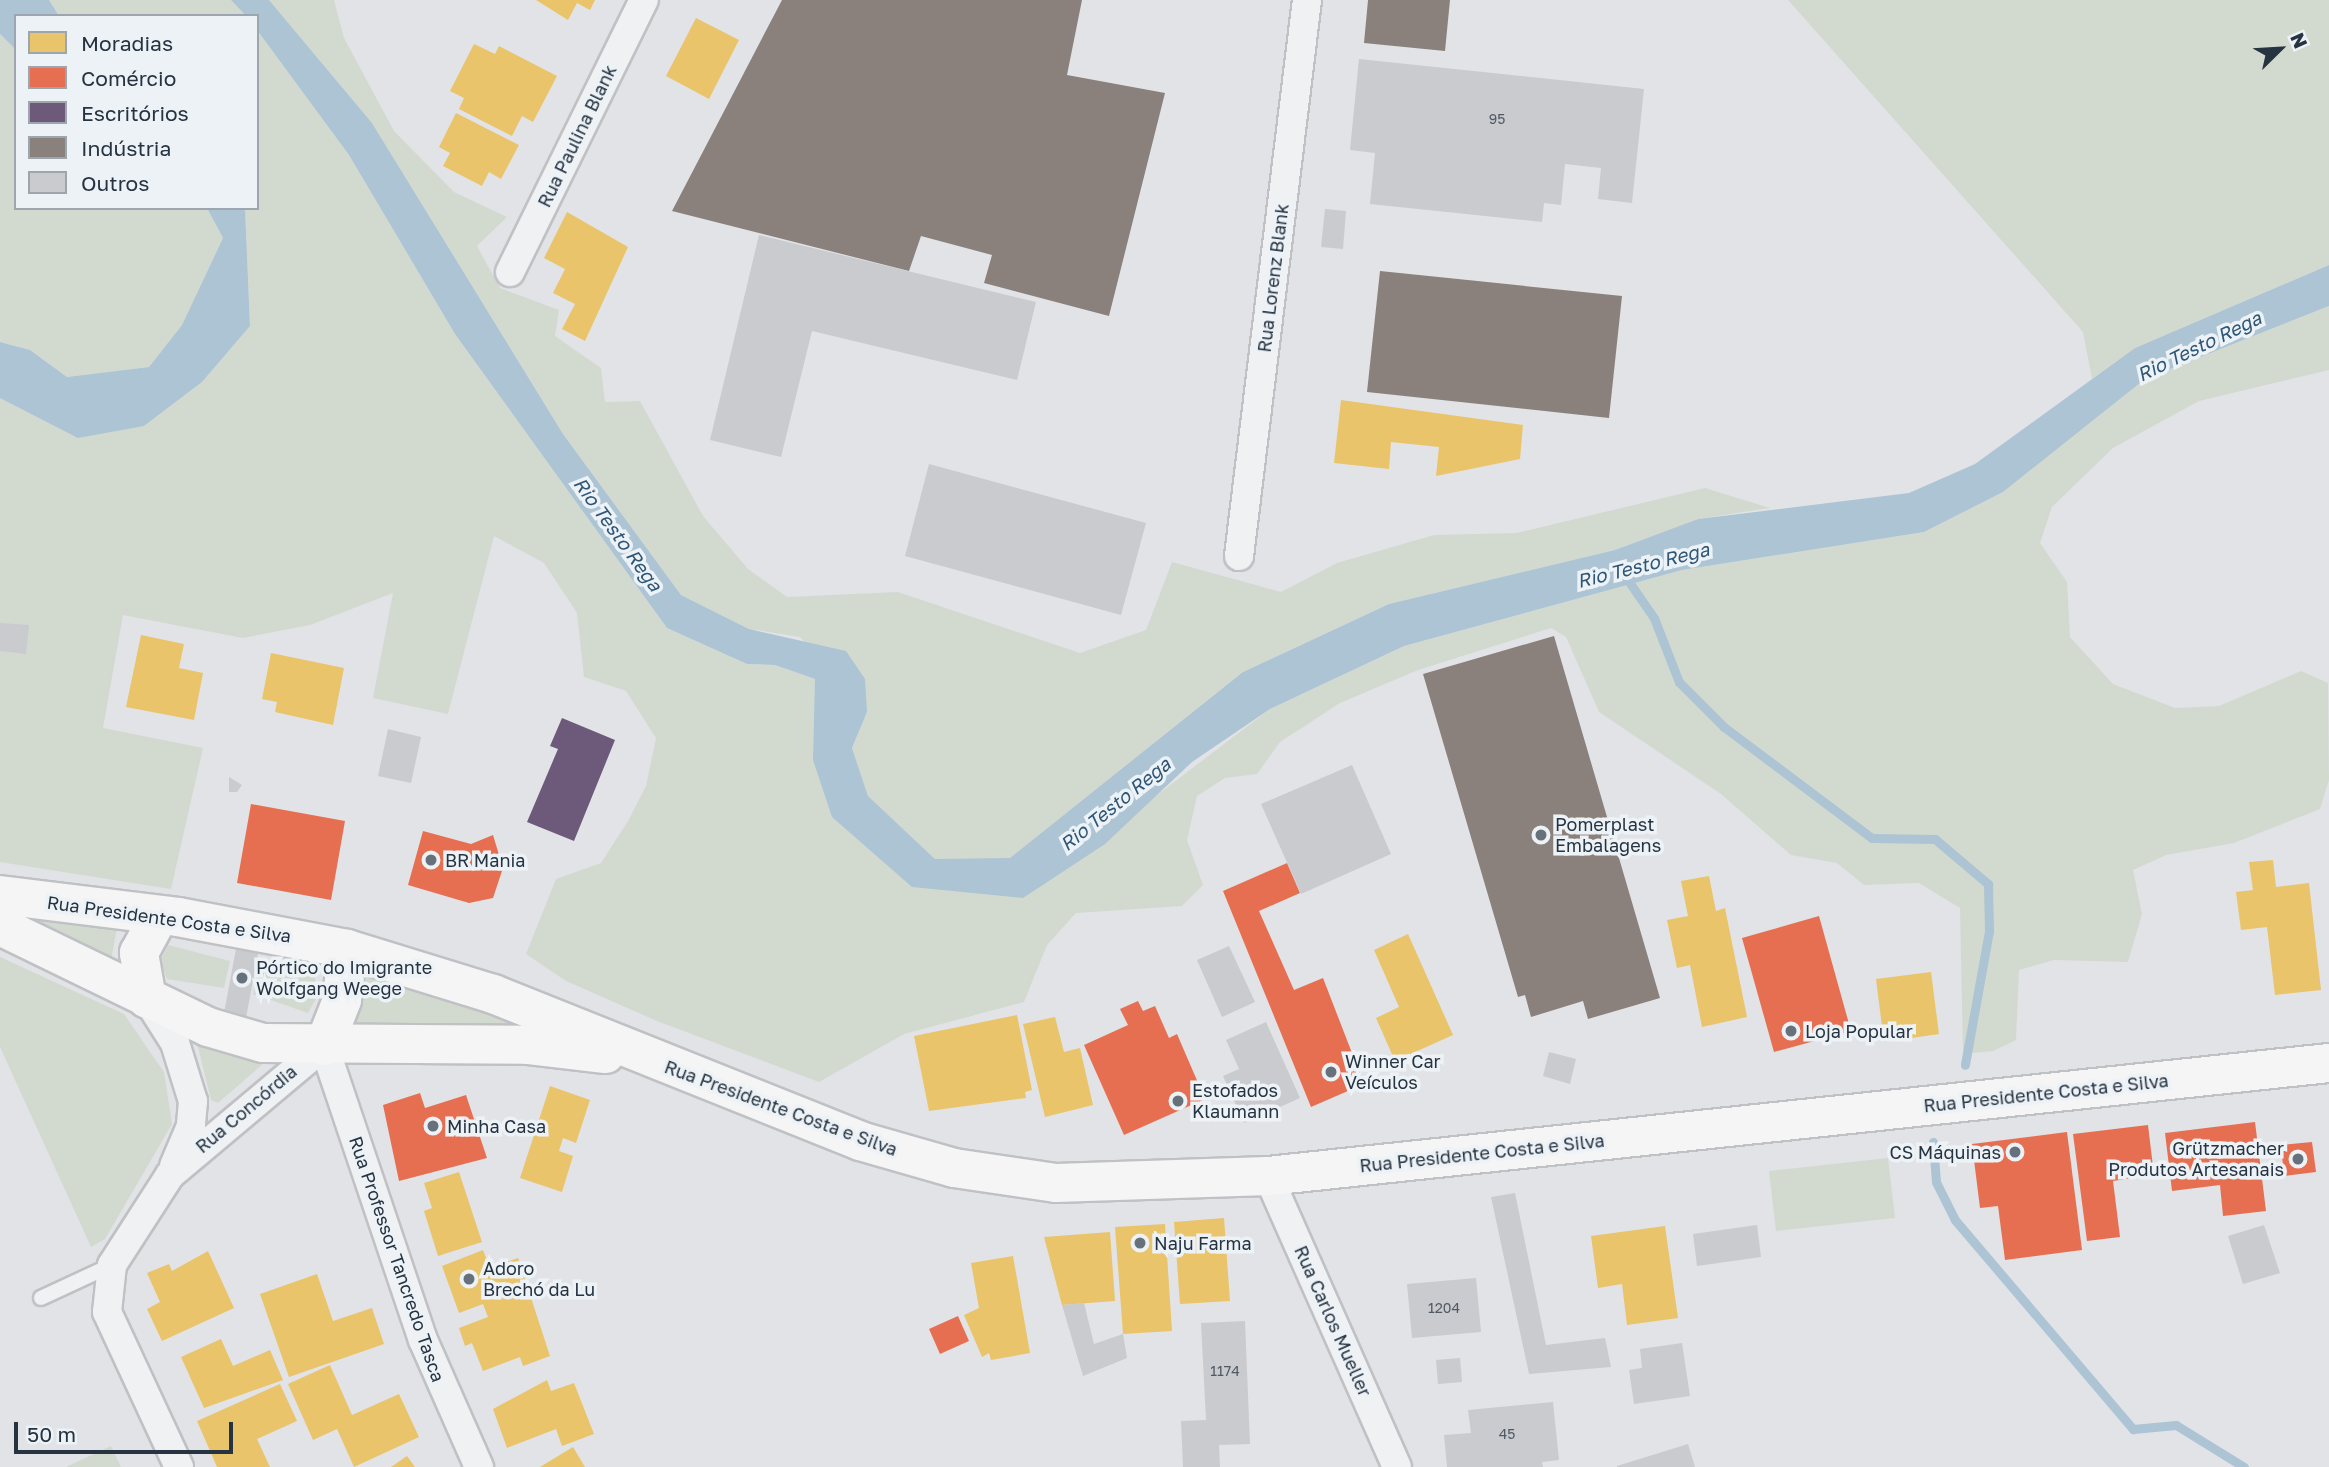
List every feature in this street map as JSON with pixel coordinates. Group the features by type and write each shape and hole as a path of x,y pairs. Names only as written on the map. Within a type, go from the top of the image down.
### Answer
{"main road":[{"name":"Rua Presidente Costa e Silva","path":"0,895 159,915 347,949 493,994 860,1141 954,1168 1105,1185 1268,1176 2329,1063"},
{"path":"147,999 139,953 159,915"},
{"name":"Rua Presidente Costa e Silva","path":"0,926 147,999 236,1037 324,1046 527,1045 653,1060"},
{"path":"324,1046 342,1000 347,949"}],"street":[{"name":"Rua Paulina Blank","path":"510,272 644,0"},
{"name":"Rua Lorenz Blank","path":"1239,556 1307,0"},
{"name":"Rua Concórdia","path":"147,999 175,1043 193,1101 191,1126 170,1175 112,1265 107,1312 179,1467"},
{"name":"Rua Concórdia","path":"170,1175 324,1046"},
{"name":"Rua Professor Tancredo Tasca","path":"324,1046 423,1340 479,1467"},
{"name":"Rua Carlos Mueller","path":"1268,1176 1397,1467"}],"lane":[{"path":"41,1298 112,1265"}],"shaded area":[{"path":"49,0 231,0 244,14 58,14"},
{"path":"269,0 334,0 344,38 394,131 454,192 507,217 477,246 500,288 559,310 555,336 601,368 605,402 640,401 703,516 748,569 787,597 898,592 1080,653 1146,630 1172,562 1281,592 1337,563 1434,535 1517,533 1705,488 1770,508 1698,519 1615,550 1389,604 1243,672 1010,859 935,859 868,796 852,748 867,712 800,637 749,629 681,595 563,434 372,123"},
{"path":"1788,0 2329,0 2329,265 2135,348 2092,379 2083,332"},
{"path":"259,33 349,155 455,334 667,628 747,664 775,665 815,679 832,817 1022,898 1270,709 1404,646 1682,570 1924,532 2003,492 2145,379 2329,306 2329,370 2199,401 2113,448 2052,507 2040,543 2067,582 2070,637 2113,684 2175,708 2219,706 2301,671 2328,683 2329,780 2320,809 2234,843 2166,855 2133,870 2142,914 2128,962 2054,960 2019,970 2016,1040 1993,1051 1963,1054 1960,908 1919,883 1864,885 1837,863 1791,855 1721,794 1599,712 1566,637 1551,628 1418,670 1340,703 1280,742 1257,774 1225,778 1197,796 1187,840 1203,885 1182,906 1076,913 1047,945 1024,1002 904,1034 819,1082 657,1021 566,981 526,954 556,879 601,863 628,821 646,786 656,738 626,691 584,677 577,613 544,563 494,536 448,714 373,698 393,593 310,625 243,638 123,615 103,728 203,748 171,889 0,862 0,398 144,426 202,382 250,326 245,210 259,210"},
{"path":"0,34 14,48 14,210 208,210 223,238 182,325 149,367 67,377 30,350 0,342"},
{"path":"11,912 117,927 111,961"},
{"path":"168,945 230,961 224,988 167,979 160,962"},
{"path":"0,957 124,1014 164,1072 172,1124 105,1239 91,1247 0,1047"},
{"path":"259,966 294,973 314,969 317,997 308,1013 253,994"},
{"path":"365,968 527,1018 525,1033 356,1026"},
{"path":"197,1043 263,1064 218,1103 211,1100"},
{"path":"1888,1158 1895,1218 1776,1231 1769,1171"},
{"path":"111,1446 121,1467 66,1467"}],"water":[{"path":"0,0 49,0 58,14 14,14 14,48 0,34"},
{"name":"Rio Testo Rega","path":"231,0 269,0 372,123 563,434 681,595 749,629 846,651 865,679 867,712 852,748 868,796 935,859 1010,858 1243,672 1389,604 1615,550 1698,519 1909,493 1975,464 2135,348 2329,265 2329,306 2145,379 2003,492 1924,532 1682,570 1404,646 1270,709 1192,762 1105,844 1023,898 912,887 832,817 813,760 815,679 775,665 747,664 667,628 455,334 349,155 259,33 259,14 244,14"},
{"path":"208,210 245,210 250,326 202,382 144,426 78,438 0,398 0,342 30,350 67,377 149,367 182,325 223,238"}],"building: Moradias":[{"path":"536,0 595,0 590,10 577,3 568,20"},
{"path":"696,18 739,40 709,99 666,76"},
{"path":"474,44 495,54 499,46 557,76 533,122 522,116 512,136 459,109 464,98 450,91"},
{"path":"456,113 519,145 501,179 489,172 482,186 443,166 450,153 439,147"},
{"path":"567,212 628,247 585,341 562,329 575,304 553,293 565,269 544,258"},
{"path":"1341,400 1523,425 1520,459 1436,476 1439,447 1391,442 1389,469 1334,463"},
{"path":"141,635 184,644 179,668 203,673 194,720 126,707"},
{"path":"271,653 344,668 333,725 275,712 277,702 262,699"},
{"path":"2273,860 2276,887 2309,883 2321,990 2275,995 2267,927 2241,930 2236,892 2253,890 2249,862"},
{"path":"1709,876 1716,911 1725,908 1747,1017 1702,1027 1690,965 1677,968 1667,920 1688,916 1681,881"},
{"path":"1408,934 1453,1035 1395,1061 1376,1018 1399,1007 1374,950"},
{"path":"1931,972 1939,1034 1884,1042 1876,979"},
{"path":"1017,1015 1032,1090 1025,1092 1026,1098 929,1111 914,1036"},
{"path":"1055,1017 1064,1052 1080,1048 1093,1105 1045,1117 1023,1024"},
{"path":"550,1086 590,1100 576,1143 563,1138 559,1151 573,1156 562,1192 520,1178"},
{"path":"459,1172 482,1242 438,1256 424,1211 432,1208 424,1183"},
{"path":"1224,1218 1230,1301 1180,1304 1174,1222"},
{"path":"1165,1224 1172,1331 1123,1334 1115,1227"},
{"path":"1665,1226 1678,1318 1627,1325 1622,1284 1598,1288 1591,1236"},
{"path":"1110,1232 1115,1301 1062,1305 1044,1237"},
{"path":"483,1250 490,1268 518,1258 550,1356 523,1366 520,1357 483,1371 472,1343 465,1346 459,1328 488,1317 483,1304 459,1313 442,1266"},
{"path":"208,1251 234,1308 162,1341 147,1309 160,1302 147,1273 169,1264 172,1271"},
{"path":"1013,1256 1030,1353 991,1360 989,1353 982,1357 964,1315 979,1308 971,1263"},
{"path":"317,1274 333,1321 372,1308 384,1344 289,1377 260,1294"},
{"path":"221,1339 233,1366 270,1350 283,1380 204,1408 181,1357"},
{"path":"330,1365 352,1415 399,1394 419,1437 354,1467 337,1429 313,1440 288,1384"},
{"path":"547,1380 551,1391 574,1383 594,1434 562,1446 556,1429 507,1448 493,1409"},
{"path":"280,1384 297,1421 257,1439 270,1467 217,1467 197,1421"},
{"path":"573,1447 585,1467 540,1467"},
{"path":"407,1456 415,1467 391,1467"}],"building: Comércio":[{"path":"251,804 345,821 331,900 237,883"},
{"path":"423,831 471,844 493,835 503,868 493,898 469,903 408,885"},
{"path":"1287,863 1300,893 1259,911 1294,990 1323,978 1364,1084 1311,1107 1223,891"},
{"path":"1819,916 1851,1031 1774,1052 1742,938"},
{"path":"1138,1001 1143,1011 1155,1006 1169,1038 1177,1034 1205,1099 1124,1135 1084,1045 1128,1025 1120,1009"},
{"name":"Minha Casa","path":"420,1093 425,1108 466,1095 487,1158 399,1181 383,1105"},
{"path":"2255,1122 2266,1211 2223,1216 2220,1185 2172,1191 2165,1133"},
{"path":"2148,1125 2154,1175 2113,1181 2120,1237 2087,1241 2073,1134"},
{"path":"2067,1132 2082,1250 2005,1260 1998,1206 1980,1208 1972,1144"},
{"name":"Grützmacher Produtos Artesanais","path":"2312,1142 2316,1172 2284,1176 2281,1145"},
{"path":"958,1316 969,1341 940,1354 929,1329"}],"building: Escritórios":[{"path":"562,718 615,740 574,841 527,822 558,749 550,746"}],"building: Indústria":[{"path":"782,0 1082,0 1067,75 1165,93 1109,316 984,283 992,255 921,236 909,271 672,211"},
{"path":"1368,0 1450,0 1445,51 1364,43"},
{"path":"1380,271 1622,296 1609,418 1367,392"},
{"name":"Pomerplast Embalagens","path":"1554,636 1660,998 1588,1019 1583,1001 1531,1017 1525,995 1518,997 1423,674"}],"building: Outros":[{"path":"1359,59 1644,89 1632,203 1598,199 1601,168 1565,164 1561,205 1544,203 1542,222 1370,204 1375,153 1350,150"},
{"path":"1325,209 1346,211 1343,249 1321,247"},
{"path":"759,235 1036,302 1017,380 812,331 781,457 710,440"},
{"path":"929,464 1146,523 1121,615 905,556"},
{"path":"0,623 29,625 26,654 0,651"},
{"path":"388,729 421,737 411,783 378,776"},
{"path":"1352,765 1391,854 1301,894 1261,804"},
{"path":"229,777 242,785 237,792 229,792"},
{"name":"Pórtico do Imigrante Wolfgang Weege","path":"238,938 260,943 246,1018 224,1013"},
{"path":"1229,946 1255,1002 1222,1017 1197,960"},
{"path":"1266,1022 1300,1098 1244,1123 1223,1076 1239,1069 1226,1040"},
{"path":"1549,1052 1576,1059 1570,1084 1543,1076"},
{"path":"1515,1193 1546,1345 1605,1338 1611,1367 1529,1374 1491,1197"},
{"path":"1757,1225 1761,1257 1697,1266 1693,1234"},
{"path":"2264,1225 2280,1273 2243,1284 2228,1236"},
{"path":"1476,1278 1481,1332 1412,1338 1407,1284"},
{"path":"1084,1303 1094,1344 1123,1334 1127,1358 1083,1376 1062,1305"},
{"path":"1245,1321 1250,1444 1219,1445 1220,1467 1183,1467 1181,1421 1206,1420 1201,1323"},
{"path":"1682,1343 1690,1396 1634,1404 1629,1370 1642,1368 1640,1349"},
{"path":"1460,1358 1462,1382 1438,1384 1436,1360"},
{"path":"1553,1402 1559,1460 1542,1462 1543,1467 1447,1467 1444,1435 1471,1433 1468,1410"},
{"path":"1688,1444 1695,1467 1617,1467 1617,1466"}],"waterway":[{"name":"Rio Testo Rega","path":"1625,576 1654,618 1679,682 1724,727 1872,838 1935,839 1988,884 1989,931 1965,1065"},
{"path":"1933,1142 1936,1182 1955,1220 2133,1429 2176,1425 2244,1467"}],"place":[{"name":"Pomerplast Embalagens","path":"1541,835"},
{"name":"BR Mania","path":"431,860"},
{"name":"Pórtico do Imigrante Wolfgang Weege","path":"242,978"},
{"name":"Loja Popular","path":"1791,1031"},
{"name":"Winner Car Veículos","path":"1331,1072"},
{"name":"Estofados Klaumann","path":"1178,1101"},
{"name":"Minha Casa","path":"433,1126"},
{"name":"CS Máquinas","path":"2015,1152"},
{"name":"Grützmacher Produtos Artesanais","path":"2298,1159"},
{"name":"Naju Farma","path":"1140,1243"},
{"name":"Adoro Brechó da Lu","path":"469,1279"}]}
